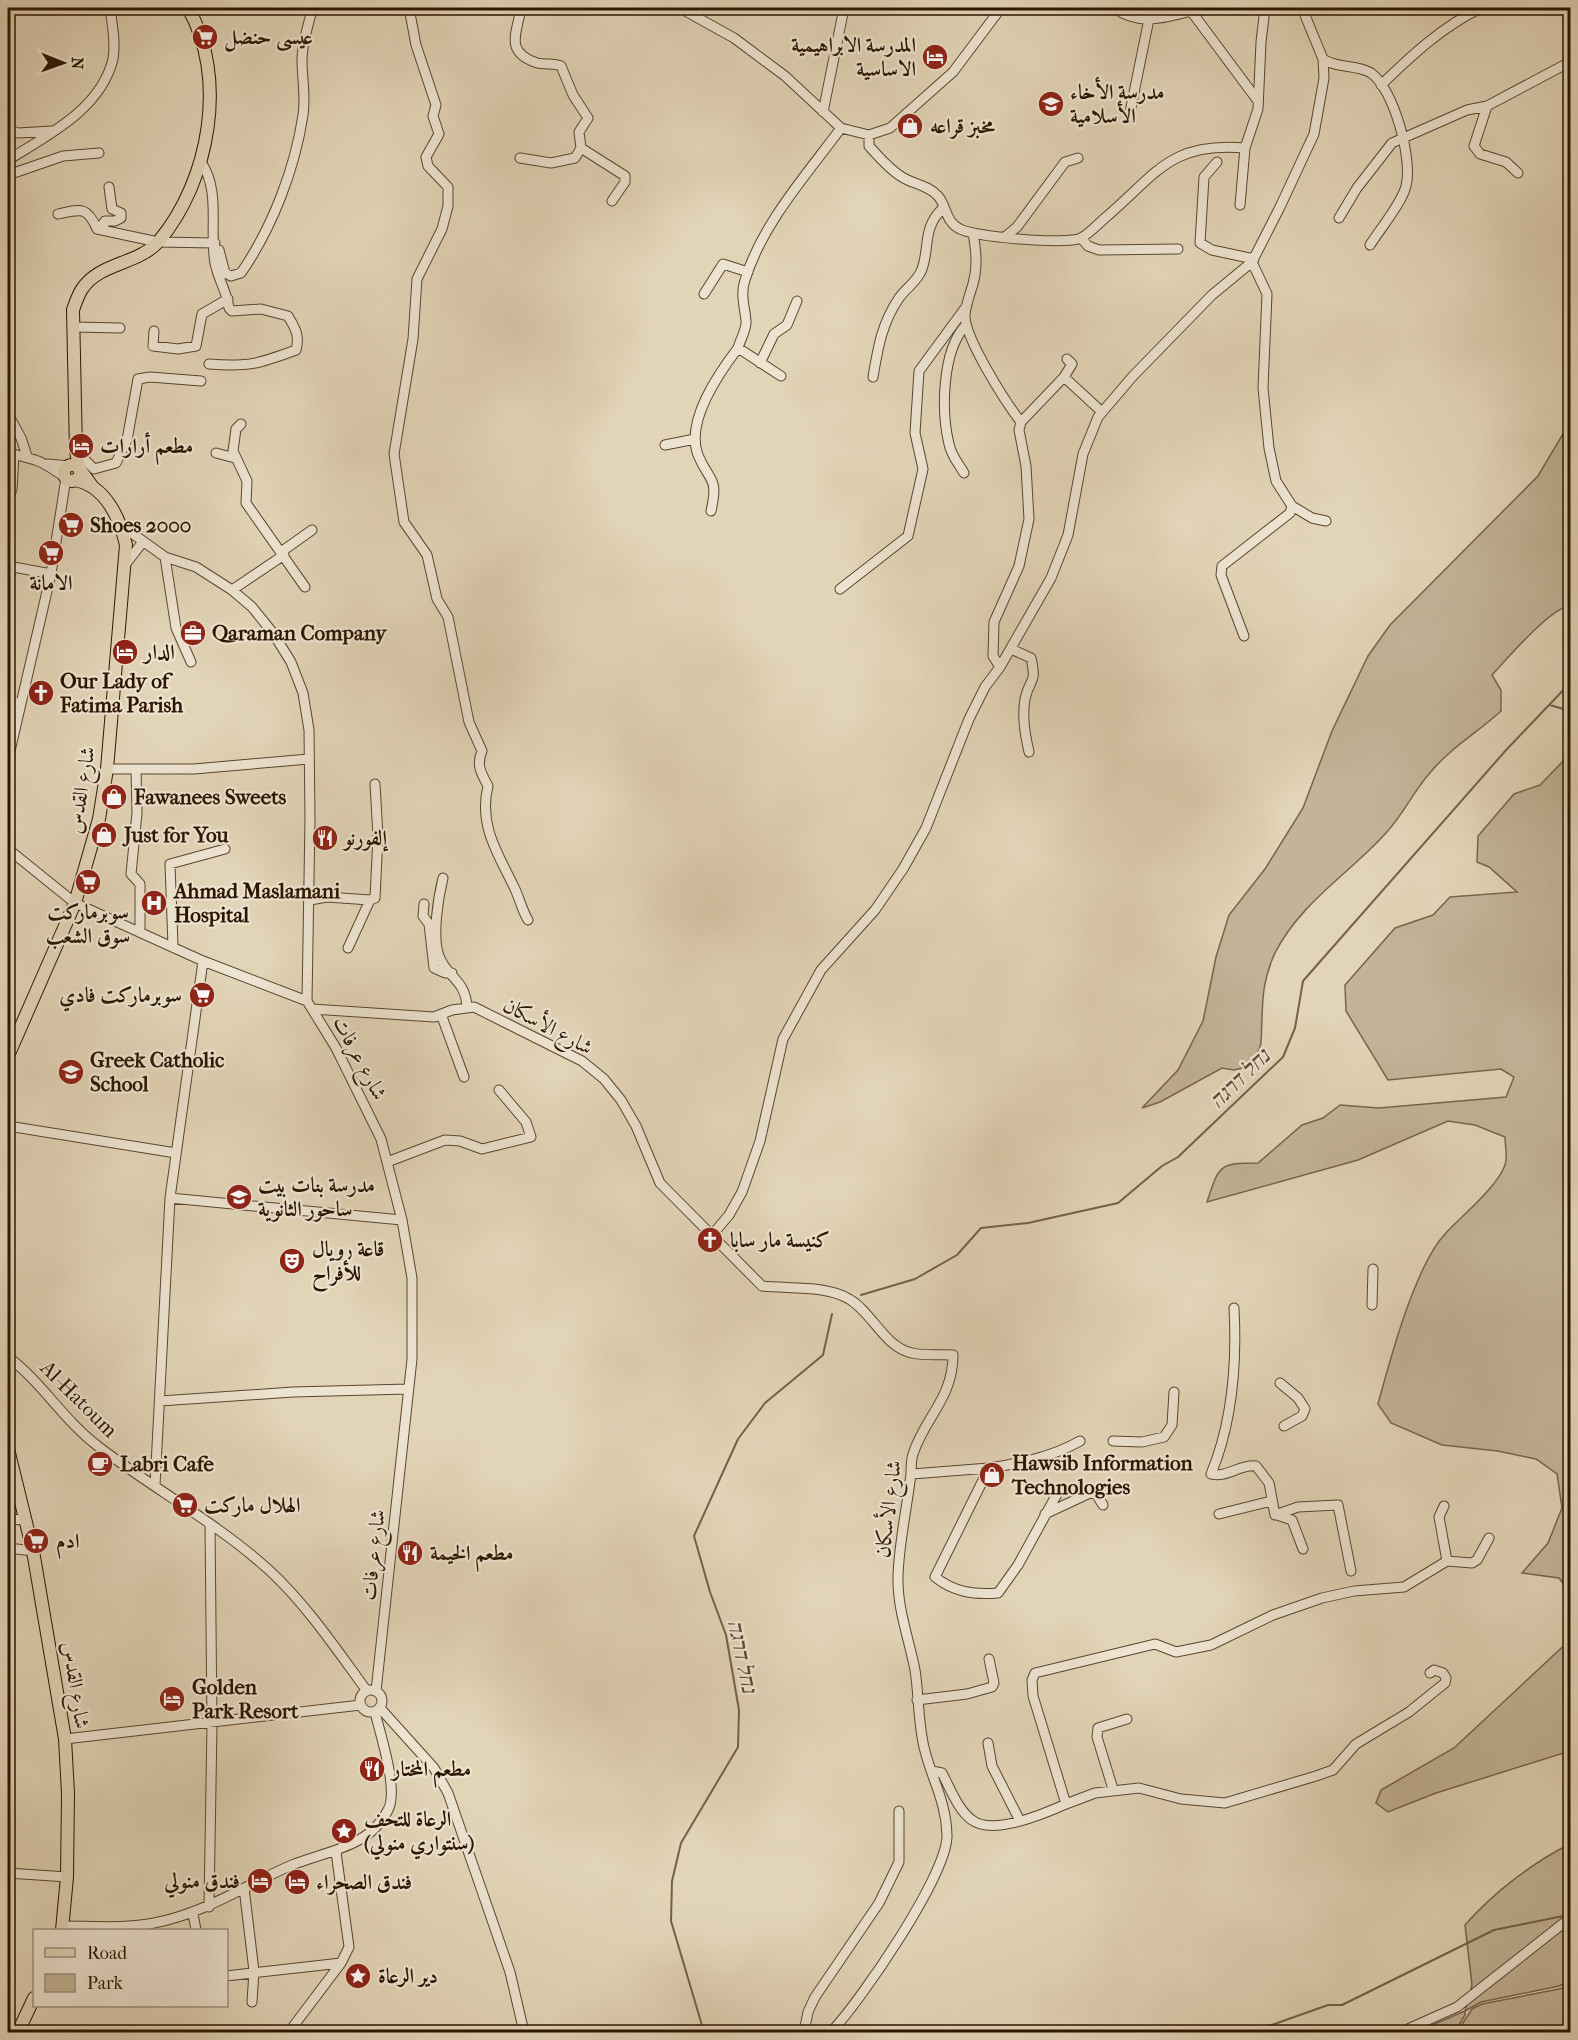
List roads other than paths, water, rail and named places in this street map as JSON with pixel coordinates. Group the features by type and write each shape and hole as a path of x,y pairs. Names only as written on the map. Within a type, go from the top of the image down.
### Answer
{"main road":[{"path":"70,471 76,451 72,310 82,289 101,271 139,255 158,242 190,188 201,162 211,92 201,36 188,8"},
{"path":"70,471 74,428"},
{"name":"شارع القدس","path":"8,1056 75,903 94,839 107,769 126,546 122,526 115,510 94,489 70,471"},
{"name":"شارع القدس","path":"8,1449 33,1551 65,1739 68,1793 67,1877 62,1928"},
{"path":"18,2032 33,2000"}],"street":[{"path":"8,160 81,111 102,87 113,58 110,8"},
{"path":"409,8 416,45 435,105 434,116 439,134 426,157 428,166 448,187 448,206 442,229 417,279 413,339 394,454 404,522 427,555 437,599 448,617 469,722 482,751 478,760 479,769 488,786 484,803 485,823 502,866 514,886 528,920"},
{"path":"520,158 551,164 575,158 581,148 579,132 588,118 573,95 561,66 536,62 513,44 521,8"},
{"path":"680,8 734,38 785,76 841,128 869,135 890,128 953,72 1001,8"},
{"path":"823,112 844,8"},
{"path":"1115,8 1132,17 1149,19 1191,10 1258,101"},
{"path":"1240,205 1245,148 1257,117 1265,8"},
{"path":"712,1235 729,1215 742,1192 760,1141 783,1039 821,970 875,910 903,869 926,828 969,719 985,687 1000,668 1051,578 1068,535 1083,454 1102,412 1212,295 1253,261 1314,134 1324,78 1323,59 1302,8"},
{"path":"1381,85 1412,55 1458,19 1481,8"},
{"path":"214,243 225,273 231,276 241,273 256,249 278,201 291,164 303,117 302,57 312,10"},
{"path":"1129,117 1149,19"},
{"path":"1323,59 1330,63 1371,73 1392,105 1402,137 1407,185 1370,245"},
{"path":"1340,218 1357,188 1392,143 1467,110 1487,106 1570,62"},
{"path":"1324,78 1330,70 1342,65"},
{"path":"1487,106 1474,146 1480,154 1506,162 1518,173"},
{"path":"711,511 714,480 698,455 695,439 705,397 738,348 747,324 742,305 744,282 763,240 792,193 841,128"},
{"path":"8,129 18,133 53,131"},
{"path":"869,135 869,146 892,170 923,185 938,196 947,218 959,229 988,237 1006,236 1060,241 1081,238 1164,163 1211,146 1245,148"},
{"path":"581,148 625,176 625,182 612,201"},
{"path":"8,175 63,156 99,153"},
{"path":"1006,236 1032,209 1065,162 1078,158"},
{"path":"201,162 207,170 212,197 215,264 232,311 261,309 288,316 297,331 296,350 244,366 209,364"},
{"path":"1217,162 1204,177 1200,243 1212,250 1253,261"},
{"path":"106,231 102,225 105,221 115,221 121,218 122,213 112,208 109,187"},
{"path":"873,377 879,340 887,316 904,291 917,279 922,268 925,244 936,215 943,208"},
{"path":"58,214 83,211 91,215 97,229 158,242 214,243"},
{"path":"964,473 949,443 944,391 951,353 965,326 966,307 973,283 977,255 973,232"},
{"path":"1081,238 1088,246 1099,250 1178,249"},
{"path":"1253,261 1267,294 1263,388 1271,465 1276,481 1292,506 1312,518 1326,521"},
{"path":"704,294 723,264 748,272"},
{"path":"154,331 153,346 178,350 196,346 202,314 228,299"},
{"path":"760,363 774,334 787,325 797,301"},
{"path":"840,589 908,536 923,469 915,420 919,371 966,307"},
{"path":"965,326 979,355 1021,422"},
{"path":"74,327 120,328"},
{"path":"738,348 781,376"},
{"path":"1000,668 993,656 994,622 1019,566 1029,519 1026,466 1019,430 1021,422 1064,376 1072,364 1067,359"},
{"path":"1064,376 1102,412"},
{"path":"76,451 94,469 116,463 127,440 138,380 150,377 201,381"},
{"path":"8,414 21,438 27,456"},
{"path":"241,424 233,439 234,458 247,482 246,503 305,587"},
{"path":"666,445 695,439"},
{"path":"216,453 234,458"},
{"path":"8,496 12,490 11,454 27,456 70,471 51,574 9,751 8,800"},
{"path":"1244,636 1221,575 1222,566 1290,513 1292,506"},
{"name":"شارع عرفات","path":"122,526 142,543 165,557 196,567 232,590 273,633 291,662 303,693 309,730 310,1005 336,1048 381,1140 402,1220 412,1278 412,1359 371,1691"},
{"path":"232,590 312,530"},
{"path":"125,565 142,543"},
{"path":"165,557 176,628 191,662"},
{"path":"8,579 10,566 51,574"},
{"path":"1011,649 1031,658 1035,678 1025,697 1023,723 1029,752"},
{"path":"8,708 21,701"},
{"path":"107,769 194,770 309,759"},
{"path":"136,770 137,813 131,874 140,884 140,932"},
{"path":"310,900 327,897 370,900 375,898 378,836 375,784"},
{"path":"8,849 75,903 203,961 310,1005 371,1015 434,1017 467,1008 467,998 439,957 435,910 443,878"},
{"path":"173,946 170,864 225,849"},
{"path":"348,948 370,900"},
{"path":"424,904 423,916 429,924 435,968 445,973 452,973"},
{"path":"155,1485 170,1198 203,961"},
{"name":"شارع الأسكان","path":"467,1008 474,1008 561,1049 582,1060 604,1079 621,1100 636,1126 660,1183 762,1286 842,1295 862,1309 893,1343 910,1353 953,1355 953,1372 948,1390 919,1437 912,1458 912,1474 898,1578 920,1729 938,1785 947,1835 941,1865 865,1990 831,2032"},
{"path":"441,1014 464,1077"},
{"path":"387,1162 445,1140 482,1149 531,1137 526,1122 499,1090"},
{"path":"8,1126 176,1153"},
{"path":"170,1198 402,1220"},
{"path":"1372,1305 1373,1269"},
{"path":"1234,1308 1236,1359 1233,1388 1211,1474 1224,1475 1243,1467 1256,1466 1269,1483 1275,1515"},
{"name":"Al-Hatoum","path":"8,1357 23,1369 98,1446 210,1524 284,1586 371,1691"},
{"path":"1280,1383 1298,1398 1305,1409 1302,1416 1284,1426"},
{"path":"160,1401 293,1392 408,1389"},
{"path":"1113,1441 1142,1442 1164,1437 1172,1425 1174,1392"},
{"path":"912,1474 1019,1464 1060,1452 1080,1441"},
{"path":"989,1468 935,1577 947,1587 975,1595 998,1593 1018,1565 1057,1494"},
{"path":"1045,1514 1090,1493 1096,1494 1103,1505"},
{"path":"1219,1514 1271,1501"},
{"path":"1275,1515 1298,1507 1338,1504 1351,1571"},
{"path":"1444,1506 1439,1517 1447,1561"},
{"path":"1275,1515 1286,1516 1292,1520 1303,1549"},
{"path":"8,1519 25,1520"},
{"path":"209,1907 212,1724 210,1524"},
{"path":"1066,1804 1033,1696 1032,1680 1035,1673 1155,1644 1176,1652 1211,1645 1274,1615 1323,1598 1354,1591 1404,1587 1447,1561 1472,1563 1489,1538"},
{"path":"8,1548 33,1551"},
{"path":"917,1700 967,1694 993,1686 989,1659"},
{"path":"932,1771 942,1773 965,1814 977,1824 1020,1821 1113,1789 1149,1789 1181,1799 1225,1803 1333,1770 1356,1744 1409,1712 1445,1683 1446,1678 1443,1673 1434,1670 1430,1672"},
{"path":"62,1928 133,1926 193,1914 293,1865 336,1852 362,1838 379,1825 390,1808 391,1787 378,1710 383,1701 371,1691 362,1695 361,1705"},
{"path":"65,1739 212,1724 361,1705"},
{"path":"361,1705 364,1709 378,1710 434,1768 448,1793 510,1972 524,2032"},
{"path":"1113,1789 1097,1737 1098,1728 1127,1719"},
{"path":"988,1743 992,1766 1020,1821"},
{"path":"804,2032 808,2012 815,1997 879,1904 899,1862 899,1810"},
{"path":"290,2032 341,1963 349,1947 336,1852"},
{"path":"8,1873 67,1877"},
{"path":"244,1888 254,1971 252,2002"},
{"path":"193,1914 196,1929"},
{"path":"1401,2032 1457,2007 1570,1918"},
{"path":"228,1976 341,1963"}],"waterway":[{"name":"נחל דרגה","path":"861,1295 915,1279 957,1255 981,1228 1028,1223 1118,1203 1162,1166 1178,1157 1283,1057 1295,1028 1303,981 1507,749 1570,683"},
{"path":"1550,705 1570,711"},
{"name":"נחל דרגה","path":"704,2032 671,1921 672,1881 681,1843 738,1747 739,1710 726,1635 710,1592 694,1536 738,1439 765,1403 823,1355 832,1314"},
{"path":"1252,2032 1328,2005 1342,2005 1494,1930 1568,1915"}],"place":[{"name":"عيسى حنضل","path":"205,37"},
{"name":"المدرسة الابراهيمية الاساسية","path":"935,57"},
{"name":"مدرسة الأخاء الأسلامية","path":"1051,104"},
{"name":"مخبز قراعه","path":"910,126"},
{"name":"مطعم أرارات","path":"81,446"},
{"name":"Shoes 2000","path":"71,525"},
{"name":"الامانة","path":"51,553"},
{"name":"Qaraman Company","path":"193,633"},
{"name":"الدار","path":"125,652"},
{"name":"Our Lady of Fatima Parish","path":"41,693"},
{"name":"Fawanees Sweets","path":"114,797"},
{"name":"Just for You","path":"104,835"},
{"name":"إلفورنو","path":"325,838"},
{"name":"سوبرماركت سوق الشعب","path":"88,882"},
{"name":"Ahmad Maslamani Hospital","path":"154,903"},
{"name":"سوبرماركت فادي","path":"202,995"},
{"name":"Greek Catholic School","path":"71,1072"},
{"name":"مدرسة بنات بيت ساحور الثانوية","path":"239,1197"},
{"name":"كنيسة مار سابا","path":"710,1240"},
{"name":"قاعة رويال للأفراح","path":"292,1261"},
{"name":"Labri Cafe","path":"100,1464"},
{"name":"Hawsib Information Technologies","path":"992,1475"},
{"name":"الهلال ماركت","path":"185,1505"},
{"name":"ادم","path":"36,1541"},
{"name":"مطعم الخيمة","path":"410,1553"},
{"name":"Golden Park Resort","path":"172,1699"},
{"name":"مطعم المختار","path":"372,1769"},
{"name":"الرعاة للتحف (سنتواري منولي)","path":"344,1831"},
{"name":"فندق منولي","path":"260,1881"},
{"name":"فندق الصحراء","path":"297,1882"},
{"name":"دير الرعاة","path":"358,1976"}]}
